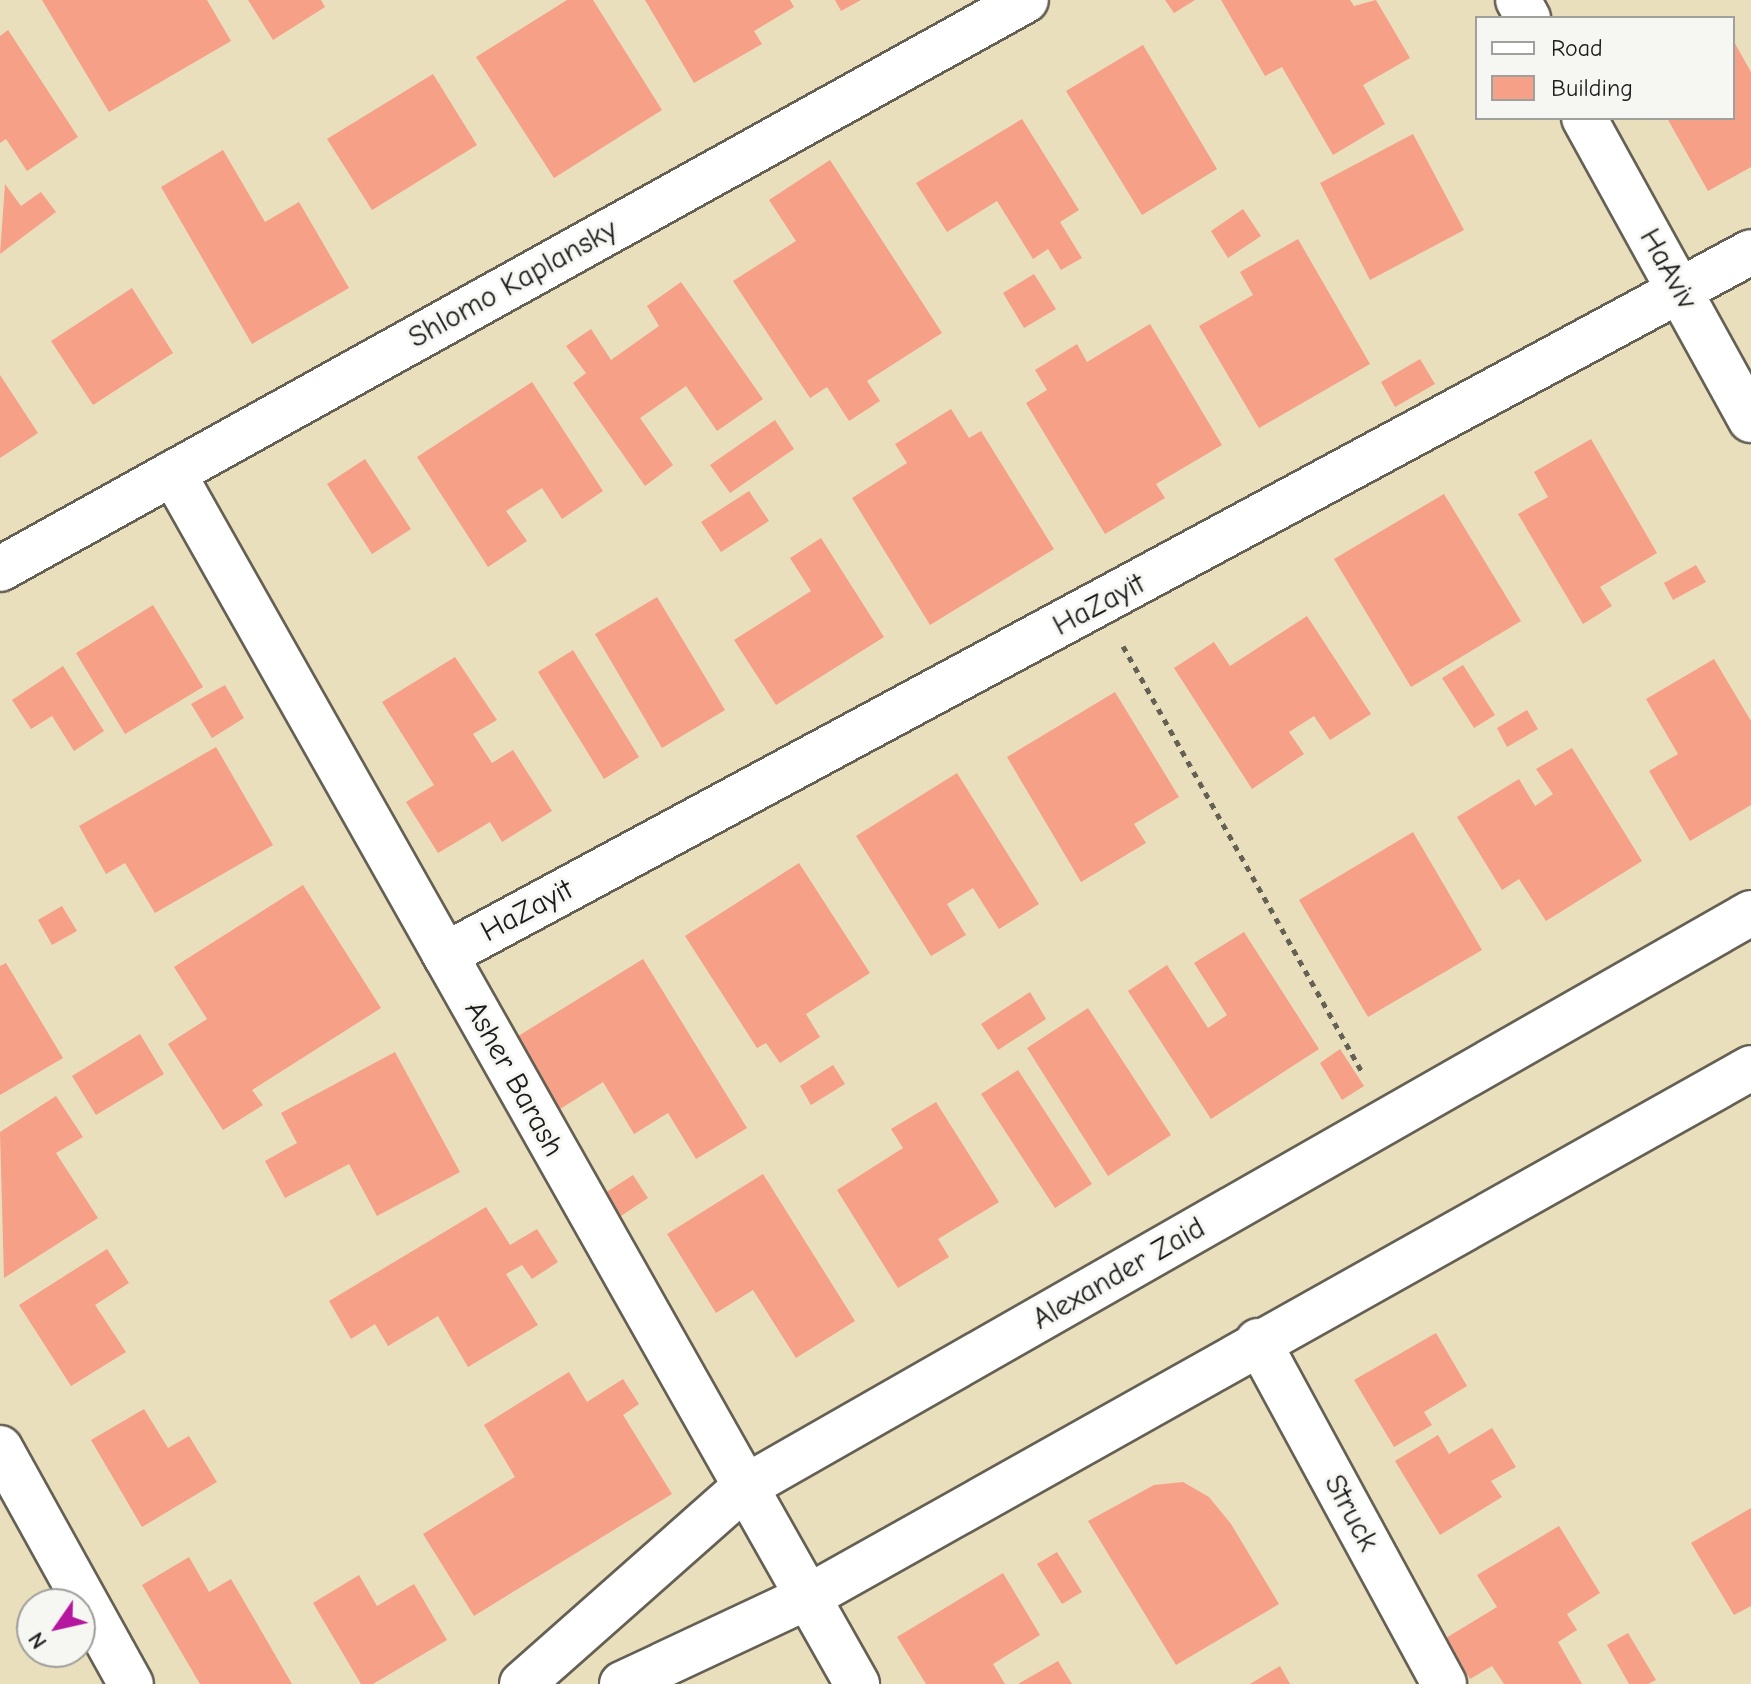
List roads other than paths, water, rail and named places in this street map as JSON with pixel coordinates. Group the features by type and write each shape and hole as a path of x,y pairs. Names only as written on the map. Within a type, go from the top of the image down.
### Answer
{"street":[{"name":"Shlomo Kaplansky","path":"0,569 1026,0"},
{"name":"HaAviv","path":"1585,120 1751,420"},
{"name":"HaZayit","path":"445,955 1681,293 1751,252"},
{"name":"Asher Barash","path":"173,473 857,1684"},
{"name":"Alexander Zaid","path":"522,1684 745,1487 1751,913"},
{"path":"622,1684 808,1597 1258,1341 1751,1068"},
{"name":"Struck","path":"1258,1341 1444,1684"},
{"path":"0,1448 131,1684"}]}
